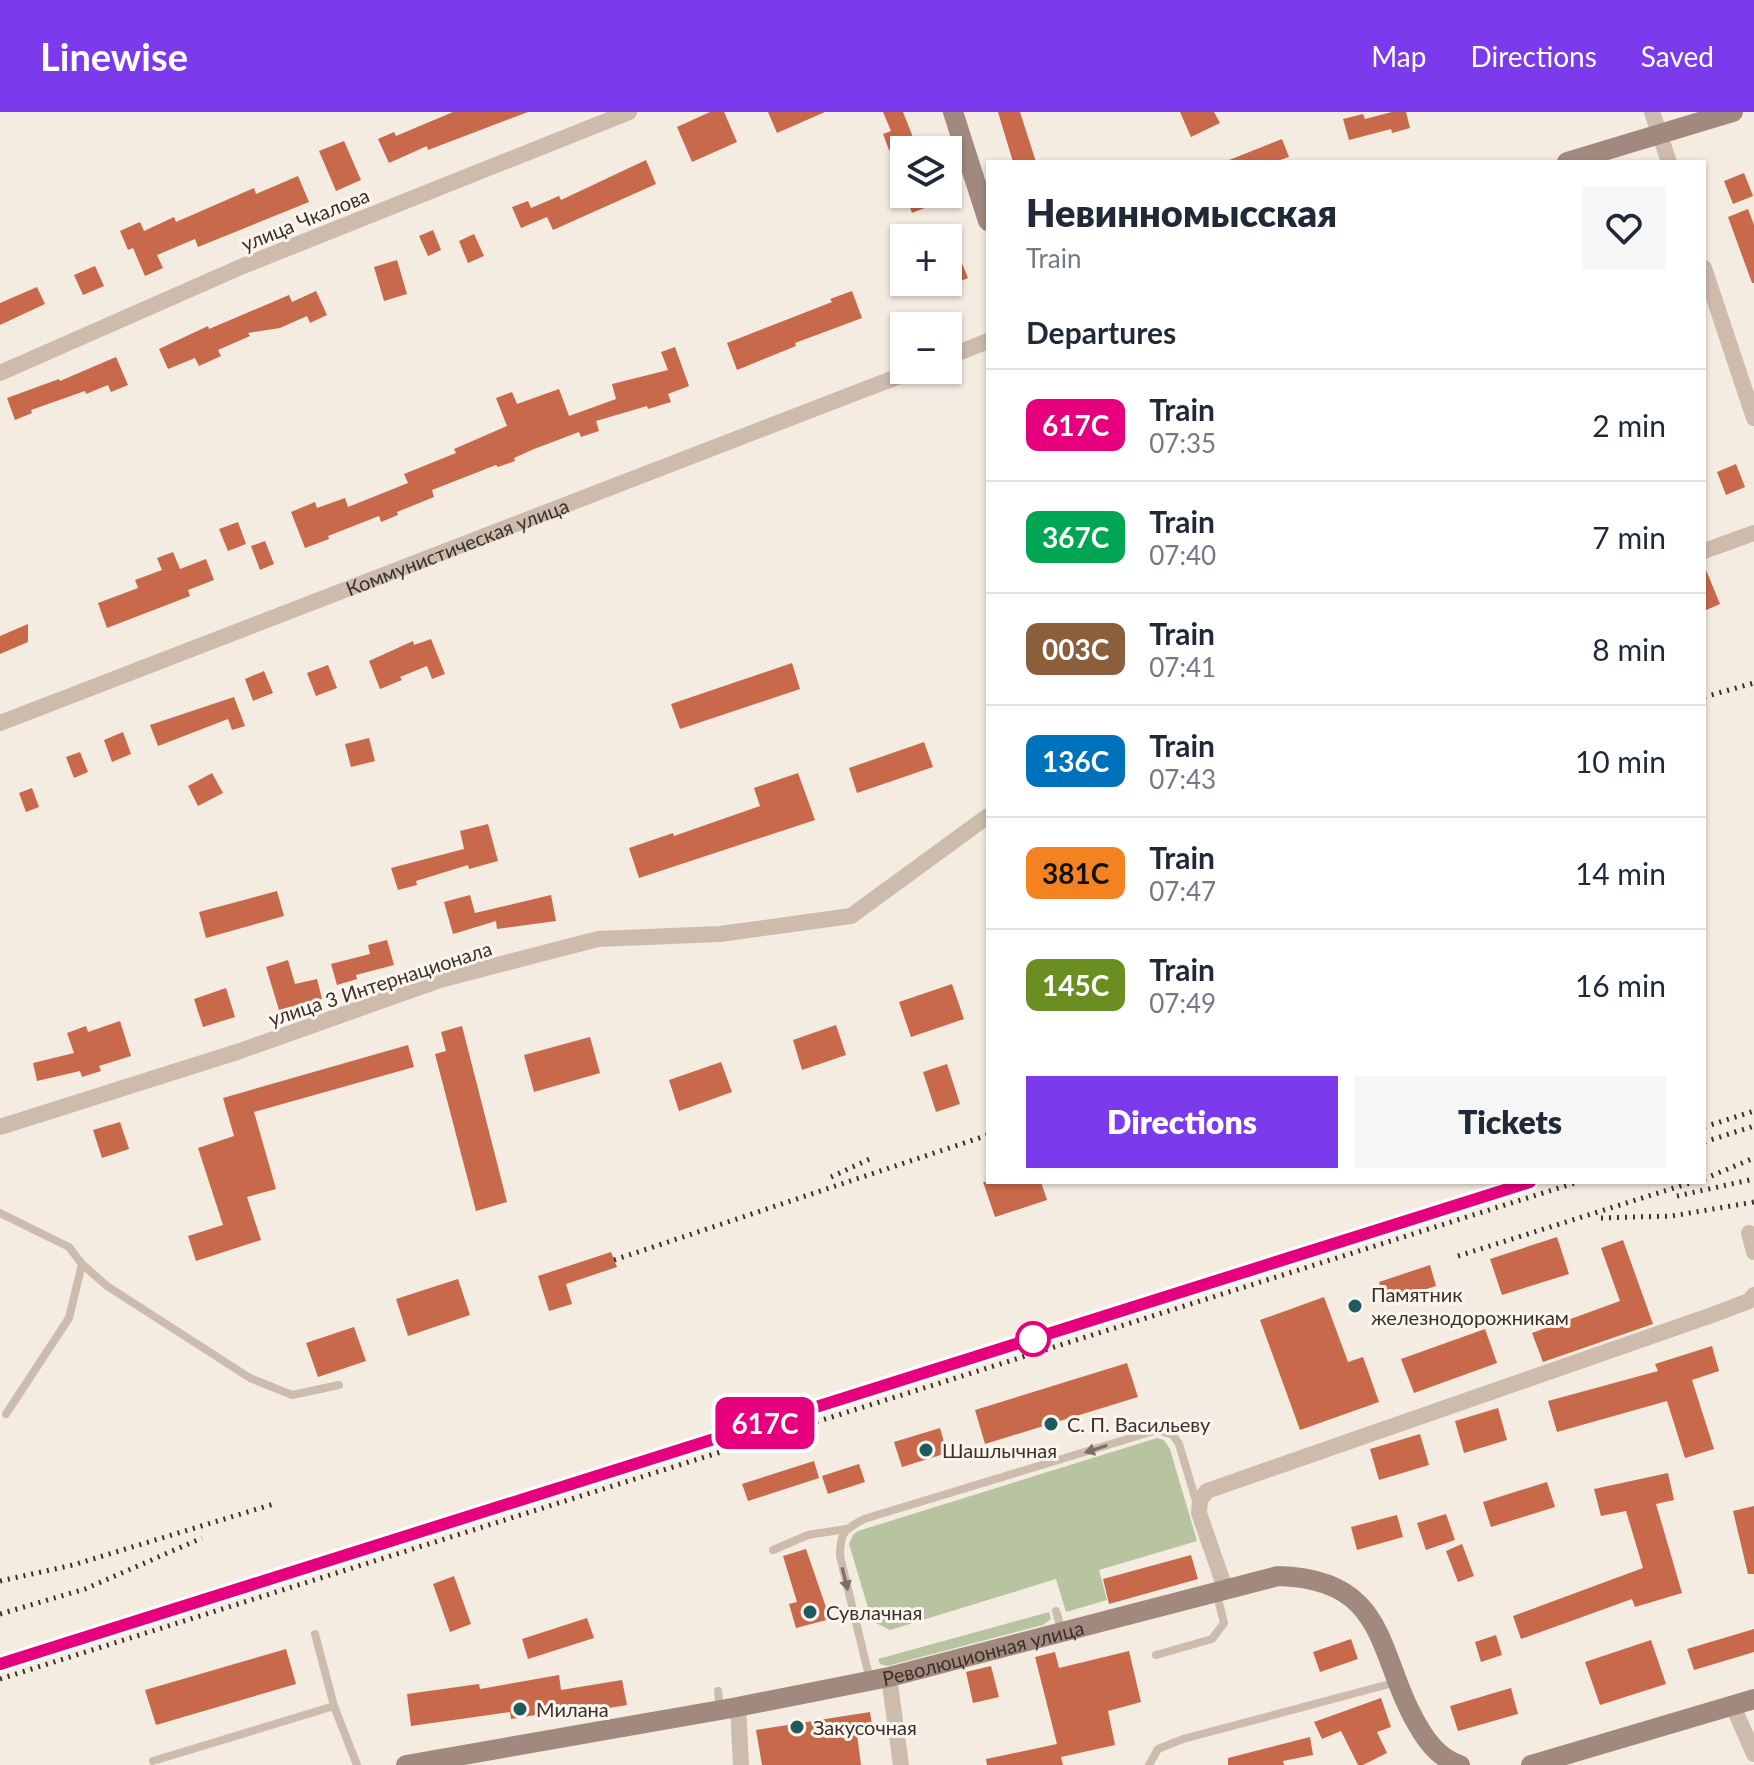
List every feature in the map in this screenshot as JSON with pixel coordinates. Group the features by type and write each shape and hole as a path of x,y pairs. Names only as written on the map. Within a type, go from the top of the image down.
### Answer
{"main road":[{"path":"953,112 986,215"},
{"path":"1574,160 1733,112"},
{"name":"Революционная улица","path":"410,1765 726,1703 880,1678 1278,1576 1307,1577 1339,1589 1355,1599 1375,1624 1413,1719 1432,1747 1460,1765"},
{"path":"1531,1765 1754,1699"}],"street":[{"name":"улица Чкалова","path":"0,373 243,266 629,112"},
{"path":"1652,112 1668,160"},
{"path":"1706,274 1754,418"},
{"path":"962,351 986,342"},
{"name":"Коммунистическая улица","path":"0,723 890,380"},
{"path":"1706,550 1754,533"},
{"name":"улица 3 Интернационала","path":"0,1127 240,1051 440,980 598,939 720,934 851,916 986,817"},
{"path":"1749,1233 1754,1252"},
{"path":"1220,1590 1199,1513 1200,1500 1207,1491 1712,1315 1749,1301 1754,1295"},
{"path":"880,1678 901,1765"},
{"path":"726,1703 741,1765"},
{"path":"1733,1706 1754,1754"}],"lane":[{"path":"0,1213 69,1247 82,1264 107,1286 250,1378 292,1395 339,1385"},
{"path":"6,1414 69,1318 82,1264"},
{"path":"773,1550 808,1535 846,1529 864,1519 1157,1430 1173,1435 1179,1444 1199,1513"},
{"path":"846,1529 840,1541 840,1556 863,1646 880,1678"},
{"path":"1156,1655 1212,1639 1224,1623 1220,1590"},
{"path":"1056,1611 1063,1632"},
{"path":"315,1634 334,1706 357,1765"},
{"path":"863,1646 874,1642"},
{"path":"1149,1765 1158,1749 1183,1739 1398,1682"},
{"path":"153,1761 334,1706"}],"green space":[{"path":"1157,1438 1164,1440 1170,1449 1197,1541 1099,1570 1107,1600 1066,1612 1056,1579 890,1630 872,1621 849,1544 858,1531"},
{"path":"1049,1612 1051,1619 1043,1625 887,1666 880,1664 878,1659"}],"building":[{"path":"453,112 528,112 428,150 427,146 389,163 378,139 394,132 396,136"},
{"path":"710,112 724,112 737,142 692,162 677,127"},
{"path":"768,112 825,112 777,133"},
{"path":"883,112 903,112 912,136 890,136 889,150 883,134 891,131"},
{"path":"998,112 1020,112 1035,160 1012,160"},
{"path":"1180,112 1214,112 1220,123 1191,137"},
{"path":"1406,112 1410,128 1392,133 1391,129 1349,140 1343,119 1363,114 1365,119"},
{"path":"1282,139 1289,157 1280,160 1229,160"},
{"path":"344,141 361,180 336,191 319,151"},
{"path":"646,160 656,184 553,230 547,217 521,228 512,207 528,201 531,208 559,196 561,200"},
{"path":"1744,173 1753,196 1733,204 1724,181"},
{"path":"298,176 309,202 198,247 195,239 157,255 163,268 145,276 133,248 128,250 120,231 140,222 144,231 174,217 176,222 254,188 256,194"},
{"path":"1748,209 1754,225 1754,283 1728,217"},
{"path":"433,230 441,250 428,256 419,236"},
{"path":"474,234 484,256 468,263 459,241"},
{"path":"397,260 407,294 384,301 374,267"},
{"path":"962,263 968,278 962,280"},
{"path":"95,266 104,286 83,295 74,275"},
{"path":"37,287 45,304 0,325 0,303"},
{"path":"316,291 327,315 310,323 307,316 280,328 248,333 250,336 218,350 221,356 199,366 195,358 168,369 159,349 208,326 209,329 289,295 292,302"},
{"path":"852,291 862,318 795,343 796,346 737,370 727,343 832,302 830,299"},
{"path":"675,347 689,386 668,394 671,402 596,421 599,431 581,437 579,432 534,449 514,458 515,461 496,465 432,490 434,497 397,512 398,515 381,522 379,516 305,548 291,512 315,502 317,508 345,498 348,507 408,483 404,474 456,453 454,449 507,426 496,398 512,392 517,404 559,389 569,416 616,399 612,384 668,370 661,352"},
{"path":"116,357 128,385 111,392 108,385 86,394 85,391 31,410 32,413 15,420 7,398 60,381"},
{"path":"1736,464 1745,487 1726,495 1717,472"},
{"path":"238,522 246,544 228,551 219,529"},
{"path":"265,541 274,564 260,570 251,546"},
{"path":"173,552 180,569 206,559 214,580 188,590 190,596 107,628 98,603 138,588 135,580 162,570 157,558"},
{"path":"1706,570 1720,604 1706,610"},
{"path":"28,624 28,642 0,654 0,636"},
{"path":"431,639 445,674 432,679 427,666 380,689 369,661 413,641 414,645"},
{"path":"792,663 800,689 680,729 671,704"},
{"path":"328,665 337,688 316,696 307,673"},
{"path":"264,671 273,693 253,701 245,679"},
{"path":"234,697 245,726 232,730 228,719 158,746 150,725"},
{"path":"123,732 131,754 112,762 104,740"},
{"path":"369,738 375,761 351,767 345,744"},
{"path":"924,742 933,767 857,793 849,768"},
{"path":"80,752 88,772 74,778 66,757"},
{"path":"212,773 223,793 198,806 188,786"},
{"path":"798,773 815,820 639,878 629,848 760,806 754,788"},
{"path":"32,788 39,807 26,812 19,793"},
{"path":"488,824 498,861 469,869 468,865 416,881 417,885 398,890 391,868 464,849 460,831"},
{"path":"277,891 284,916 206,938 199,912"},
{"path":"470,895 475,913 551,895 556,921 497,929 496,921 453,934 444,902"},
{"path":"387,940 394,965 356,975 357,979 337,985 331,964 370,954 368,945"},
{"path":"288,960 295,984 317,979 322,999 279,1010 266,967"},
{"path":"952,984 964,1019 911,1037 899,1002"},
{"path":"226,988 235,1017 203,1027 194,999"},
{"path":"120,1021 131,1056 99,1066 101,1071 82,1077 80,1071 37,1081 33,1063 74,1053 67,1033 86,1026 88,1032"},
{"path":"836,1025 846,1055 802,1070 793,1040"},
{"path":"462,1026 507,1202 476,1211 435,1054 446,1051 441,1032"},
{"path":"590,1037 600,1073 534,1092 524,1055"},
{"path":"408,1045 414,1067 254,1112 276,1189 247,1197 261,1240 196,1261 188,1236 223,1225 198,1148 234,1136 223,1098"},
{"path":"721,1062 732,1092 679,1111 669,1080"},
{"path":"947,1064 960,1104 936,1112 923,1072"},
{"path":"120,1122 129,1149 102,1158 93,1130"},
{"path":"983,1182 1042,1184 1047,1200 995,1217"},
{"path":"1557,1237 1569,1274 1502,1295 1490,1259"},
{"path":"1623,1240 1653,1324 1543,1362 1532,1333 1620,1301 1601,1248"},
{"path":"611,1252 617,1267 566,1284 572,1304 549,1311 538,1276"},
{"path":"1430,1265 1436,1286 1385,1302 1379,1282"},
{"path":"458,1279 470,1315 408,1336 396,1299"},
{"path":"1324,1297 1348,1362 1363,1357 1379,1402 1300,1430 1260,1320"},
{"path":"354,1327 366,1361 318,1377 306,1343"},
{"path":"1485,1329 1497,1363 1414,1393 1401,1359"},
{"path":"1712,1346 1719,1371 1692,1380 1714,1449 1685,1458 1667,1401 1557,1432 1548,1401 1658,1371 1655,1364"},
{"path":"1127,1363 1138,1397 985,1444 975,1410"},
{"path":"1498,1408 1507,1440 1464,1453 1455,1421"},
{"path":"940,1428 947,1453 902,1467 894,1442"},
{"path":"1420,1434 1429,1465 1379,1480 1370,1449"},
{"path":"814,1461 819,1478 748,1501 742,1484"},
{"path":"859,1464 865,1482 828,1494 822,1476"},
{"path":"1668,1473 1674,1500 1656,1504 1682,1593 1635,1607 1632,1599 1521,1639 1513,1616 1643,1568 1626,1511 1601,1516 1594,1489"},
{"path":"1547,1482 1555,1507 1491,1527 1483,1502"},
{"path":"1754,1506 1754,1574 1748,1574 1733,1511"},
{"path":"1446,1514 1455,1540 1426,1550 1417,1523"},
{"path":"1397,1515 1403,1537 1357,1550 1351,1527"},
{"path":"1462,1544 1474,1576 1458,1582 1446,1551"},
{"path":"806,1549 830,1619 796,1628 789,1604 797,1602 783,1556"},
{"path":"1191,1555 1198,1579 1109,1604 1103,1579"},
{"path":"454,1576 471,1624 450,1632 433,1584"},
{"path":"587,1618 594,1638 528,1659 522,1639"},
{"path":"1754,1629 1754,1652 1694,1670 1687,1649"},
{"path":"1496,1635 1502,1655 1481,1662 1475,1642"},
{"path":"1351,1639 1358,1659 1320,1672 1313,1652"},
{"path":"1651,1640 1666,1684 1600,1705 1585,1662"},
{"path":"286,1649 296,1684 156,1725 145,1690"},
{"path":"1129,1651 1141,1702 1108,1711 1115,1745 1061,1757 1063,1765 987,1765 986,1759 1057,1744 1035,1657 1055,1652 1059,1668"},
{"path":"991,1666 999,1697 973,1703 966,1672"},
{"path":"559,1675 561,1690 622,1680 627,1705 585,1712 584,1707 511,1719 510,1712 411,1726 407,1694 479,1684 480,1689"},
{"path":"1511,1688 1518,1714 1458,1731 1450,1706"},
{"path":"1381,1698 1391,1727 1377,1732 1387,1753 1358,1765 1341,1731 1322,1739 1314,1722"},
{"path":"870,1712 873,1731 857,1734 861,1765 762,1765 756,1730"},
{"path":"1310,1737 1313,1755 1283,1761 1284,1765 1228,1765 1228,1758"}],"railway":[{"path":"1706,696 1754,683"},
{"path":"1706,1126 1754,1111"},
{"path":"1706,1141 1754,1126"},
{"path":"614,1260 986,1136"},
{"path":"831,1177 874,1157"},
{"path":"1706,1178 1754,1158"},
{"path":"1677,1196 1754,1179"},
{"path":"0,1664 1524,1184"},
{"path":"0,1679 1572,1184"},
{"path":"1458,1256 1687,1184"},
{"path":"1601,1218 1672,1216 1754,1202"},
{"path":"0,1581 73,1565 277,1503"},
{"path":"0,1614 85,1589 202,1538"}],"train":[{"name":"617C","path":"0,1664 1524,1184"}],"place":[{"name":"Памятник железнодорожникам","path":"1355,1306"},
{"name":"С. П. Васильеву","path":"1051,1424"},
{"name":"Шашлычная","path":"926,1450"},
{"name":"Сувлачная","path":"810,1612"},
{"name":"Милана","path":"520,1709"},
{"name":"Закусочная","path":"797,1727"}]}
